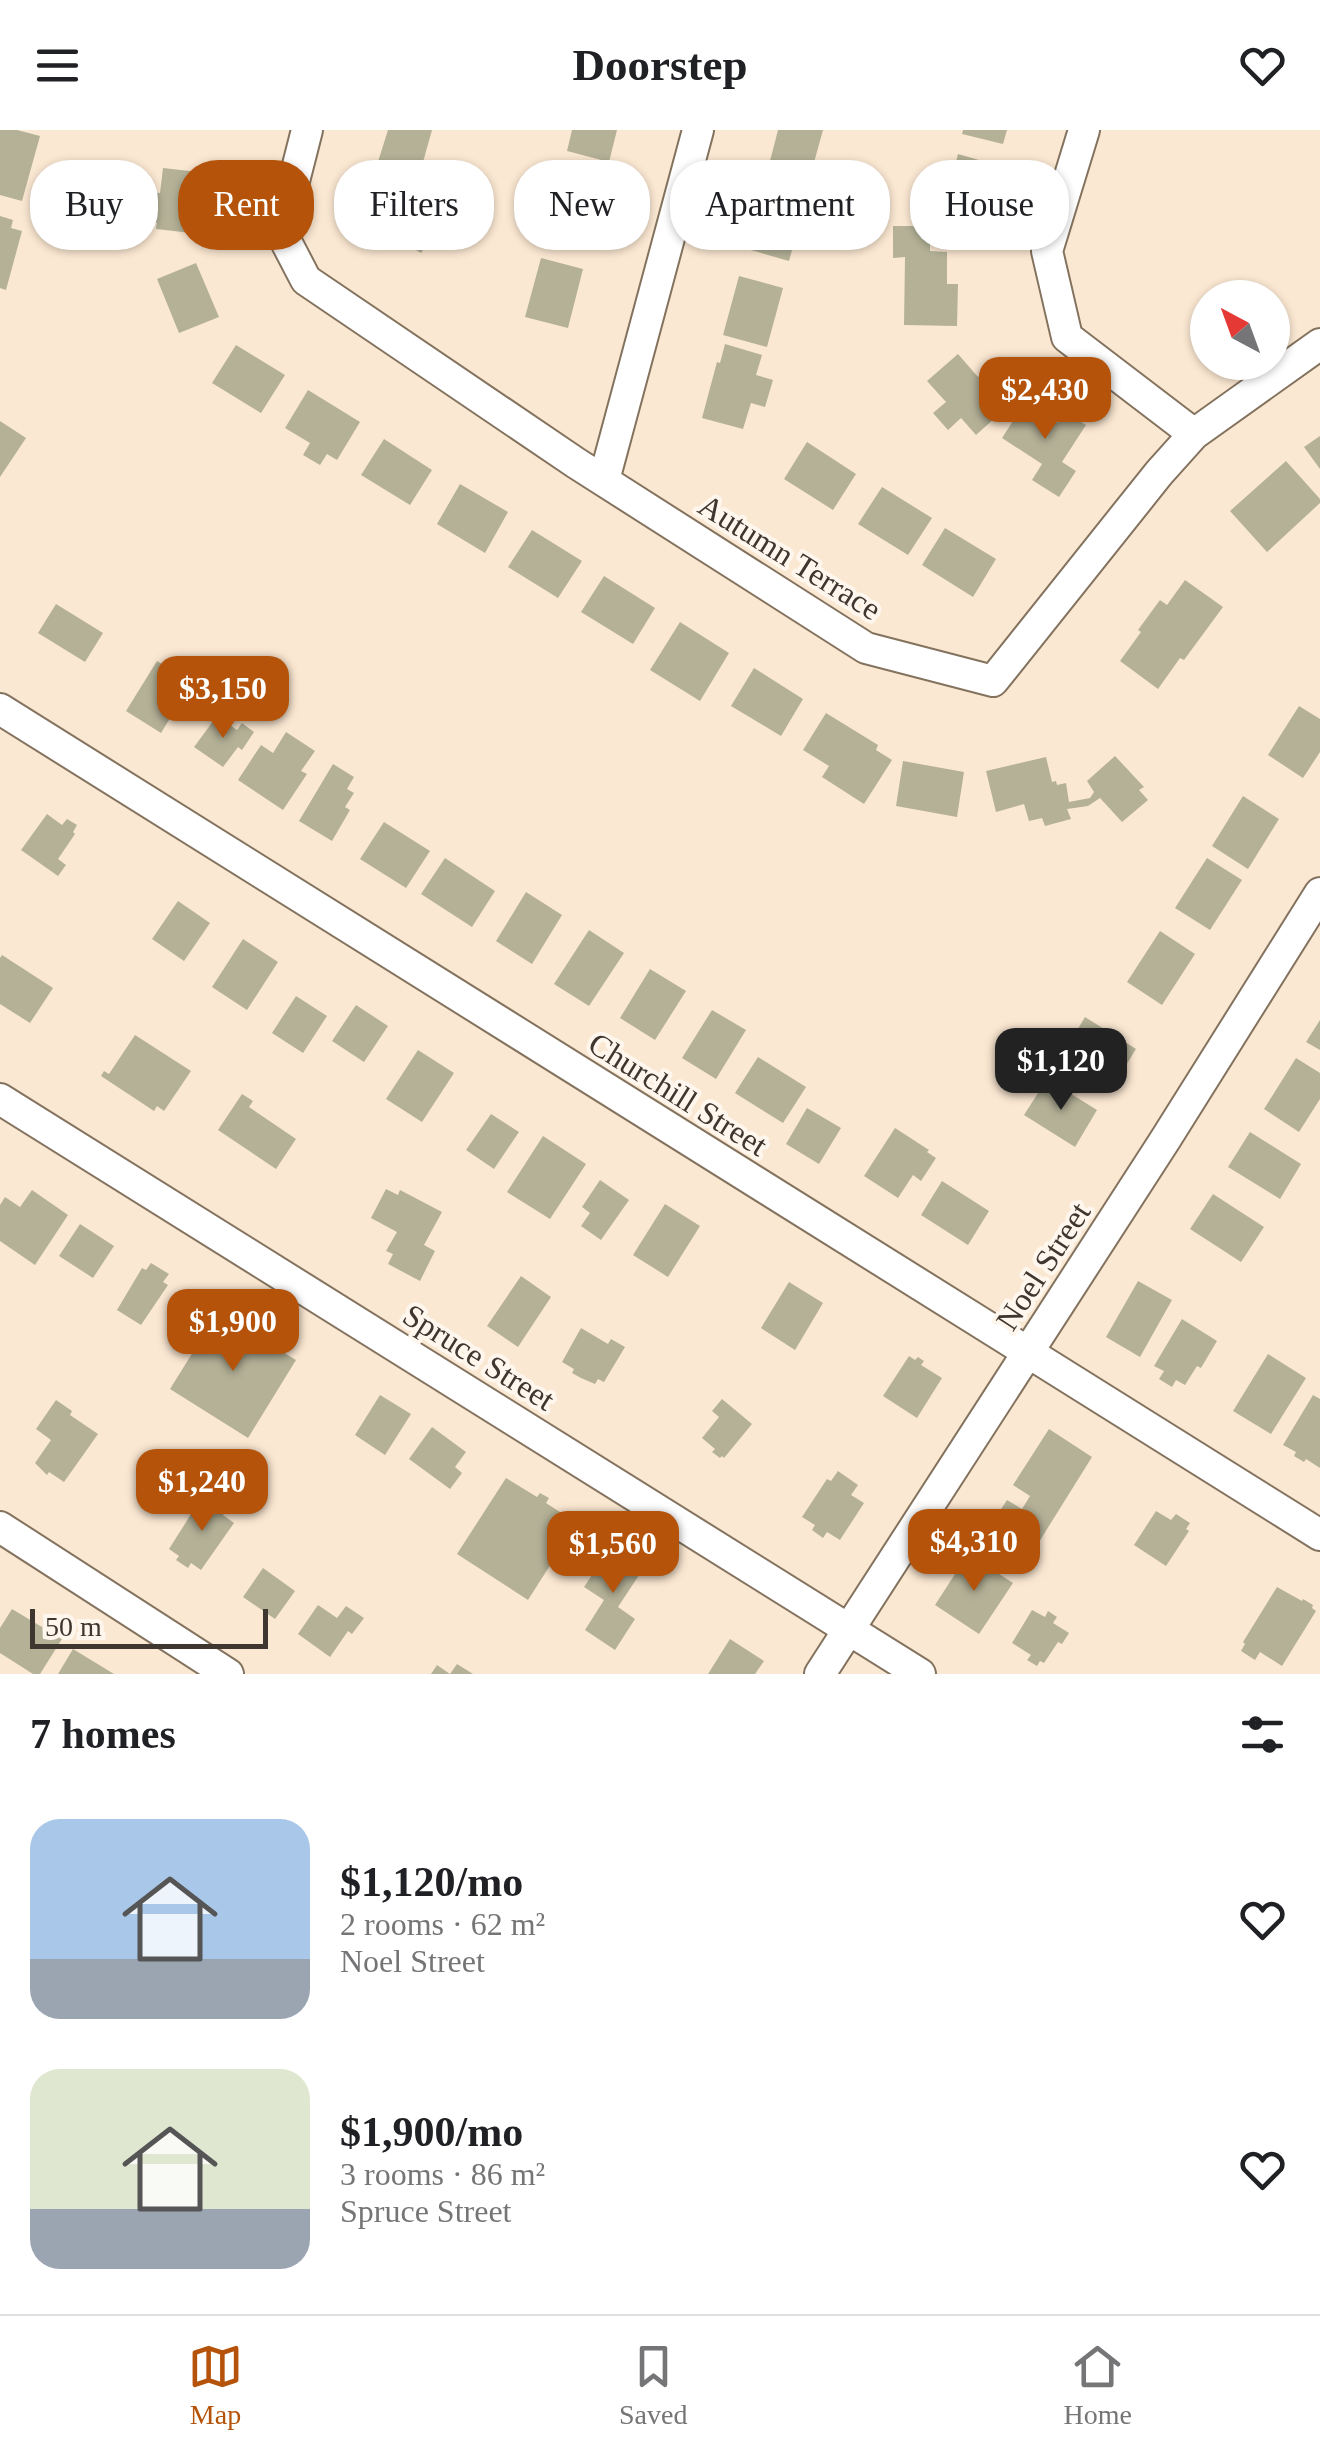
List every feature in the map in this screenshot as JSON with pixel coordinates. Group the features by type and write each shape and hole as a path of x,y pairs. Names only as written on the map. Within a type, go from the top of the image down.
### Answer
{"street":[{"name":"Autumn Terrace","path":"308,130 281,232 306,280 604,480 866,648 993,681 1158,473 1194,434 1320,344"},
{"path":"604,480 698,130"},
{"path":"1084,130 1048,251 1067,336 1194,434"},
{"name":"Churchill Street","path":"0,709 1320,1535"},
{"name":"Noel Street","path":"820,1674 1176,1124 1320,893"},
{"name":"Spruce Street","path":"0,1099 920,1674"},
{"path":"0,1527 228,1674"}],"building":[{"path":"0,130 40,136 33,160 30,160 22,201 0,195"},
{"path":"388,130 432,130 424,160 379,160"},
{"path":"572,130 617,130 610,160 567,151"},
{"path":"778,130 823,130 815,160 770,160"},
{"path":"963,130 1007,130 1003,144 962,134"},
{"path":"958,154 979,160 956,160"},
{"path":"163,168 178,170 178,232 158,229"},
{"path":"0,216 13,220 11,228 22,231 6,290 0,288"},
{"path":"893,226 910,226 910,250 947,252 947,284 958,284 957,326 904,325 905,257 893,258"},
{"path":"750,250 792,250 789,261"},
{"path":"541,258 583,269 568,328 525,317"},
{"path":"196,263 219,317 179,333 157,279"},
{"path":"739,276 783,288 767,347 723,335"},
{"path":"725,344 762,355 756,375 773,380 765,407 751,403 743,429 702,418"},
{"path":"236,345 285,375 261,413 212,383"},
{"path":"958,354 978,377 987,369 1015,400 976,435 961,418 948,430 933,413 946,402 927,381"},
{"path":"308,390 360,422 337,460 327,454 320,465 303,455 310,443 285,428"},
{"path":"1031,393 1052,407 1047,415 1058,423 1065,412 1086,425 1062,462 1076,471 1059,497 1032,480 1042,464 1002,438"},
{"path":"0,421 26,438 0,477"},
{"path":"1320,436 1320,469 1304,447"},
{"path":"384,439 432,470 410,505 361,475"},
{"path":"807,442 856,474 833,510 784,479"},
{"path":"1286,461 1320,503 1267,552 1230,511"},
{"path":"460,484 508,512 485,553 437,524"},
{"path":"882,487 932,518 908,555 858,524"},
{"path":"945,528 996,559 973,597 922,565"},
{"path":"532,530 582,561 558,598 508,567"},
{"path":"604,576 655,608 633,644 581,612"},
{"path":"1185,580 1223,607 1158,689 1120,661 1160,600 1167,605"},
{"path":"56,604 103,633 85,662 38,633"},
{"path":"680,622 729,653 700,701 650,670"},
{"path":"157,661 192,682 161,733 126,711"},
{"path":"754,668 803,699 781,736 731,706"},
{"path":"1299,706 1320,719 1320,752 1303,778 1268,755"},
{"path":"826,713 878,745 876,750 892,760 864,804 822,777 829,766 803,750"},
{"path":"217,716 237,730 242,723 254,732 223,767 194,747"},
{"path":"286,732 315,751 301,771 307,774 283,810 238,780 261,745 273,753"},
{"path":"1115,756 1144,787 1139,790 1148,800 1122,822 1100,798 1088,806 1067,809 1071,819 1045,826 1042,818 1029,821 1024,804 996,812 986,771 1046,757 1052,782 1066,783 1069,802 1090,798 1094,792 1087,781"},
{"path":"903,761 964,772 957,817 896,806"},
{"path":"333,764 354,777 347,789 354,793 345,807 350,810 332,841 299,821"},
{"path":"1243,796 1279,819 1248,869 1212,846"},
{"path":"47,814 62,825 67,819 77,825 58,859 66,865 58,876 21,850"},
{"path":"384,822 430,851 406,888 360,859"},
{"path":"445,858 495,891 472,927 421,894"},
{"path":"1207,858 1242,880 1210,930 1175,908"},
{"path":"526,892 562,915 532,964 496,941"},
{"path":"178,901 210,923 184,961 152,939"},
{"path":"589,930 624,953 589,1006 554,984"},
{"path":"1160,931 1195,954 1162,1005 1127,982"},
{"path":"243,939 278,962 247,1010 212,987"},
{"path":"2,955 53,988 30,1023 0,1004"},
{"path":"650,969 686,991 655,1040 620,1018"},
{"path":"296,996 327,1016 303,1053 272,1033"},
{"path":"356,1005 388,1026 364,1062 332,1041"},
{"path":"712,1010 746,1030 716,1079 682,1058"},
{"path":"1085,1017 1136,1049 1114,1085 1063,1054"},
{"path":"1320,1020 1320,1050 1306,1042"},
{"path":"135,1035 191,1071 164,1111 157,1106 154,1111 101,1076 104,1071 109,1074"},
{"path":"418,1050 454,1073 422,1122 386,1099"},
{"path":"758,1057 806,1087 783,1123 735,1093"},
{"path":"1296,1058 1320,1073 1320,1099 1299,1132 1264,1109"},
{"path":"1047,1079 1097,1110 1075,1147 1024,1115"},
{"path":"242,1094 253,1101 249,1107 296,1139 276,1169 218,1130"},
{"path":"807,1108 841,1128 819,1164 786,1144"},
{"path":"491,1114 519,1132 494,1169 466,1150"},
{"path":"895,1128 936,1158 921,1181 913,1175 898,1198 864,1176"},
{"path":"1250,1132 1301,1164 1280,1199 1228,1167"},
{"path":"543,1136 586,1164 550,1219 507,1192"},
{"path":"600,1180 629,1200 601,1240 581,1226 590,1213 582,1207"},
{"path":"942,1181 989,1211 968,1245 921,1215"},
{"path":"386,1189 398,1195 400,1190 442,1212 424,1245 435,1251 420,1281 388,1264 393,1254 386,1251 397,1232 371,1218"},
{"path":"32,1190 68,1215 35,1265 0,1241 0,1205 5,1197 20,1207"},
{"path":"1213,1194 1264,1227 1241,1262 1190,1229"},
{"path":"665,1204 700,1226 668,1277 633,1255"},
{"path":"80,1224 114,1246 93,1278 59,1256"},
{"path":"151,1263 169,1274 163,1282 168,1285 141,1325 117,1310 142,1268 146,1270"},
{"path":"521,1276 551,1297 518,1347 487,1326"},
{"path":"1138,1281 1172,1300 1140,1357 1106,1337"},
{"path":"789,1282 823,1303 795,1350 761,1328"},
{"path":"218,1312 251,1332 255,1326 267,1334 263,1340 296,1360 248,1438 170,1389"},
{"path":"1182,1319 1217,1341 1185,1385 1176,1380 1172,1387 1159,1379 1164,1371 1154,1366"},
{"path":"581,1328 608,1344 611,1339 625,1347 604,1382 598,1379 595,1384 581,1378 562,1362"},
{"path":"1268,1354 1306,1378 1271,1434 1233,1411"},
{"path":"909,1356 924,1361 921,1365 942,1378 917,1418 883,1396"},
{"path":"380,1395 411,1414 385,1455 355,1435"},
{"path":"1313,1395 1320,1399 1320,1468 1294,1456 1296,1452 1283,1445"},
{"path":"722,1399 752,1424 720,1458 702,1438 719,1417 712,1411"},
{"path":"56,1400 98,1434 64,1482 49,1472 47,1475 35,1463 51,1440 36,1429"},
{"path":"432,1427 466,1452 455,1467 462,1473 450,1489 409,1459"},
{"path":"1049,1429 1092,1457 1034,1550 992,1523 1007,1500 1022,1509 1030,1496 1013,1485"},
{"path":"838,1471 858,1485 851,1495 864,1503 840,1540 827,1532 823,1538 812,1530 815,1525 802,1517 827,1479 831,1481"},
{"path":"506,1478 537,1497 540,1493 549,1498 546,1503 577,1523 528,1600 457,1554"},
{"path":"207,1495 227,1509 223,1515 234,1523 201,1570 191,1563 188,1568 169,1549"},
{"path":"1156,1511 1171,1520 1176,1514 1190,1523 1186,1529 1189,1531 1166,1566 1134,1545"},
{"path":"612,1545 645,1566 618,1607 635,1619 615,1650 585,1630 604,1600 584,1587"},
{"path":"968,1554 1013,1583 979,1634 935,1605"},
{"path":"263,1568 295,1591 275,1619 243,1597"},
{"path":"1277,1587 1313,1605 1316,1611 1282,1666 1260,1652 1255,1660 1241,1651"},
{"path":"318,1605 337,1618 346,1606 364,1618 352,1634 348,1631 330,1657 298,1634"},
{"path":"12,1609 62,1639 40,1674 33,1674 0,1653 0,1628"},
{"path":"1032,1610 1045,1617 1048,1611 1057,1617 1053,1623 1069,1633 1037,1666 1027,1660 1031,1655 1012,1643"},
{"path":"730,1639 764,1661 755,1674 708,1674"},
{"path":"73,1649 114,1674 58,1674"},
{"path":"457,1664 473,1674 450,1674"},
{"path":"437,1665 450,1674 431,1674"}]}
